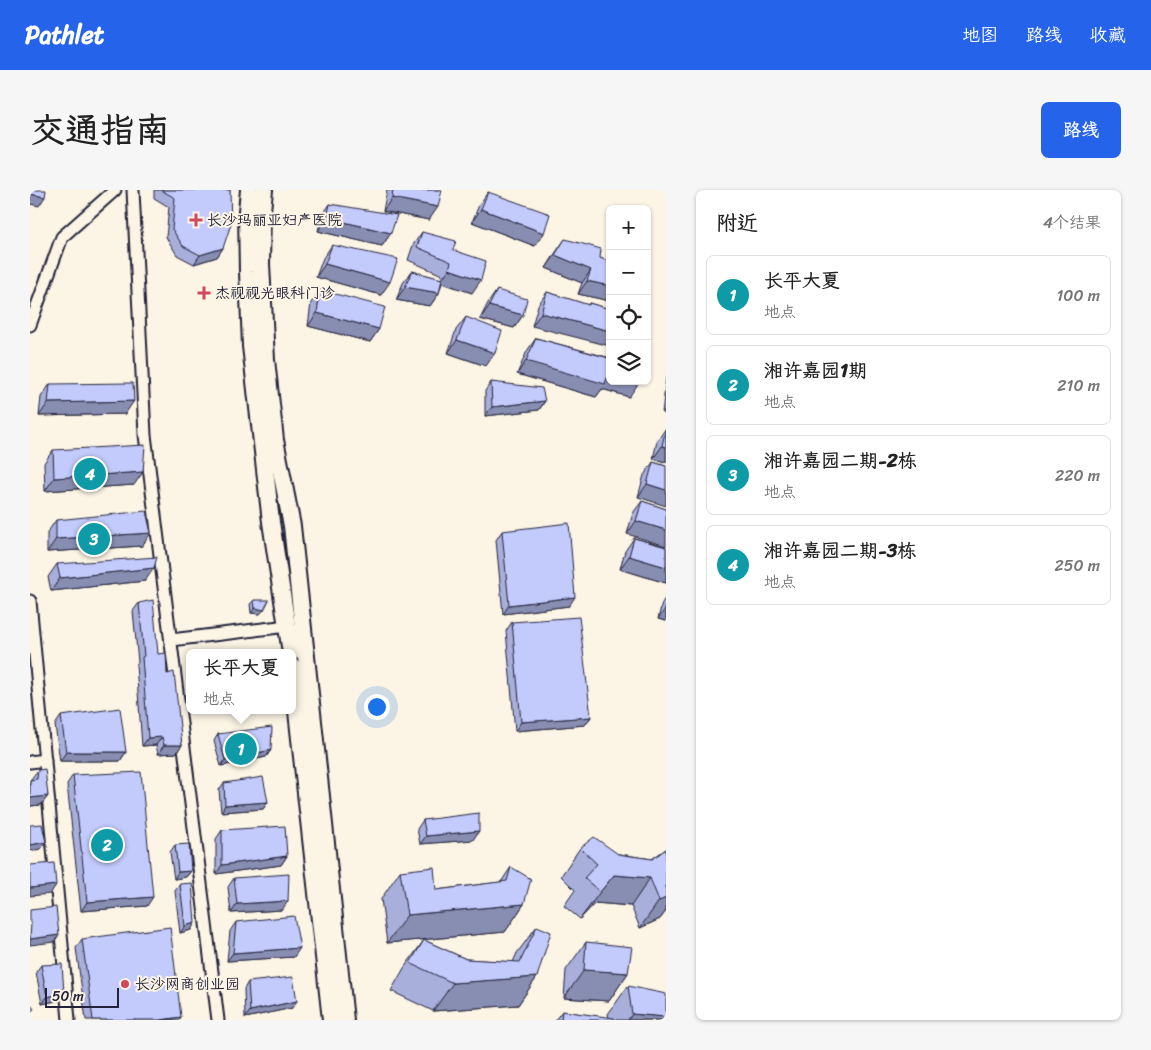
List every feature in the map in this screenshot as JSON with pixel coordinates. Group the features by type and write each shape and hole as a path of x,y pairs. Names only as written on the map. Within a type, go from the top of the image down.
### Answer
{"main road":[{"path":"249,190 247,211 248,272 252,346 271,522 291,649"},
{"path":"264,190 262,264 266,360 275,440 292,526 345,1020"},
{"path":"296,702 331,1020"}],"street":[{"path":"30,325 62,237 115,190"},
{"path":"133,190 145,434 218,1020"},
{"path":"30,601 69,1020"},
{"path":"171,640 288,626"},
{"path":"30,762 45,760"}],"building":[{"path":"30,190 46,190 45,197 30,194"},
{"name":"长沙玛丽亚妇产医院","path":"161,190 230,190 231,224 223,248 200,255 183,246 172,229 175,198"},
{"path":"393,190 442,190 438,207 392,198"},
{"path":"488,192 550,214 544,233 481,209"},
{"path":"330,204 397,215 391,233 327,218"},
{"path":"422,232 456,241 453,250 486,261 481,280 449,269 451,262 417,247"},
{"path":"565,239 601,249 600,258 606,260 606,285 587,281 591,270 555,255"},
{"path":"332,245 398,259 390,282 325,264"},
{"path":"412,271 442,279 439,293 405,287"},
{"path":"320,290 385,307 379,329 317,313"},
{"path":"497,290 527,299 523,315 489,306"},
{"path":"547,292 589,305 589,303 606,308 606,330 541,313"},
{"path":"466,317 502,331 495,353 457,340"},
{"path":"536,338 606,357 606,381 605,384 526,361"},
{"path":"491,382 542,388 545,401 492,407"},
{"path":"133,383 134,401 48,403 50,384"},
{"path":"666,428 666,447 662,446"},
{"path":"145,445 143,472 54,478 53,450"},
{"path":"653,462 666,466 666,490 647,484"},
{"path":"642,501 666,509 666,530 636,521"},
{"path":"146,511 151,533 56,539 56,520"},
{"path":"569,523 575,597 509,605 502,531"},
{"path":"634,538 666,547 666,567 629,556"},
{"path":"157,557 154,568 60,578 57,564"},
{"path":"153,600 158,654 166,653 167,674 174,672 182,745 164,745 162,737 148,738 139,603"},
{"path":"254,600 269,600 264,610 255,608"},
{"path":"579,617 591,717 521,722 512,622"},
{"path":"120,708 126,752 66,752 61,716"},
{"path":"272,727 271,750 225,760 218,734"},
{"path":"45,769 48,796 30,798 30,780 37,779 38,770"},
{"path":"141,772 153,897 87,902 73,775"},
{"path":"263,777 268,802 225,805 224,783"},
{"path":"479,813 479,831 426,836 423,820"},
{"path":"42,824 46,842 30,845 30,825"},
{"path":"285,826 287,856 222,865 222,830"},
{"path":"594,837 618,854 652,859 666,849 666,898 659,901 650,878 614,875 600,892 584,878 597,864 580,848"},
{"path":"189,844 191,871 178,872 175,845"},
{"path":"54,863 56,885 30,888 30,865"},
{"path":"434,867 436,890 507,881 511,867 531,879 524,904 407,915 400,871"},
{"path":"289,874 288,901 237,904 234,878"},
{"path":"192,883 195,923 185,926 180,884"},
{"path":"56,907 59,935 30,939 30,910"},
{"path":"294,916 300,948 233,953 236,922"},
{"path":"537,926 551,932 537,977 453,983 410,963 424,940 466,959 520,962"},
{"name":"长沙网商创业园","path":"170,927 181,1017 160,1020 93,1020 82,939"},
{"path":"586,942 632,947 628,973 584,970"},
{"path":"62,964 64,993 47,997 41,965"},
{"path":"293,977 297,1001 250,1011 248,982"},
{"path":"628,986 666,994 666,1017 632,1014"},
{"path":"30,1004 34,1009 30,1012"},
{"path":"562,1011 614,1018 614,1020 561,1020"}],"place":[{"name":"长沙玛丽亚妇产医院","path":"196,220"},
{"name":"杰视视光眼科门诊","path":"204,293"},
{"name":"湘许嘉园二期-3栋","path":"90,474"},
{"name":"湘许嘉园二期-2栋","path":"94,539"},
{"name":"长平大夏","path":"241,749"},
{"name":"湘许嘉园1期","path":"107,845"},
{"name":"长沙网商创业园","path":"125,984"}]}
